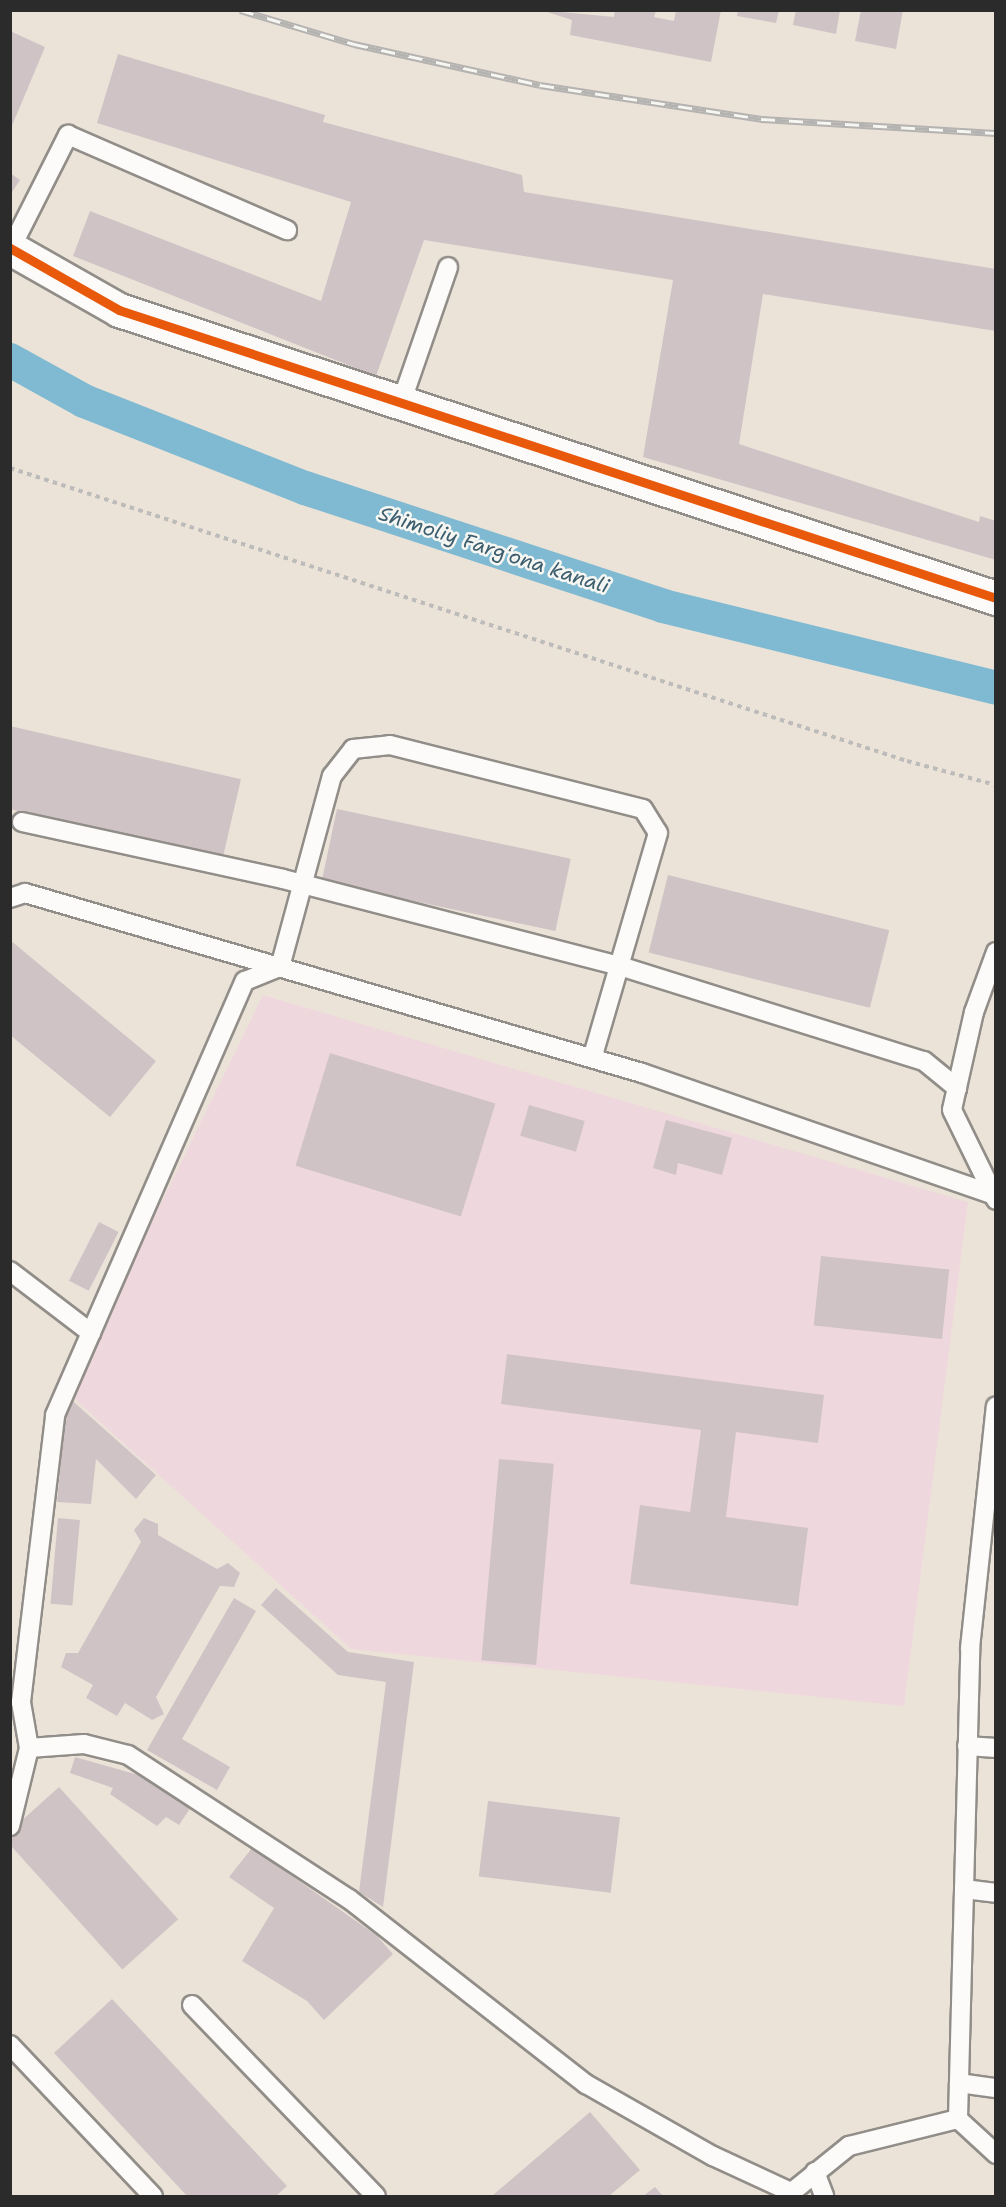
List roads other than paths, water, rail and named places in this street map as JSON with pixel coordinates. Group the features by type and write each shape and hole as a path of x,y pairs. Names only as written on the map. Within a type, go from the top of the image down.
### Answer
{"street":[{"path":"10,248 119,310 400,406 996,598"}],"lane":[{"path":"10,248 68,135 288,230"},
{"path":"400,406 448,267"},
{"path":"280,967 332,776 353,749 390,746 642,809 658,833 592,1058"},
{"path":"22,822 304,885 620,966 924,1061 957,1088"},
{"path":"10,898 25,892 592,1058 995,1195"},
{"path":"996,952 974,1012 952,1110 996,1200"},
{"path":"10,1826 29,1748 21,1702 55,1415 245,981 280,967"},
{"path":"10,1271 91,1333"},
{"path":"996,1406 991,1501 970,1648 958,2119 996,2154"},
{"path":"10,1729 29,1748 84,1744 128,1755 349,1899 586,2084 713,2156 789,2194 849,2146 958,2119"},
{"path":"967,1746 996,1748"},
{"path":"964,1889 996,1893"},
{"path":"192,2005 376,2196"},
{"path":"10,2045 153,2196"},
{"path":"959,2084 996,2088"},
{"path":"815,2172 824,2196"}],"waterway":[{"name":"Shimoliy Fargʻona kanali","path":"10,360 84,401 305,488 663,606 996,688"}],"railway":[{"path":"240,10 354,44 540,85 761,119 996,133"}]}
